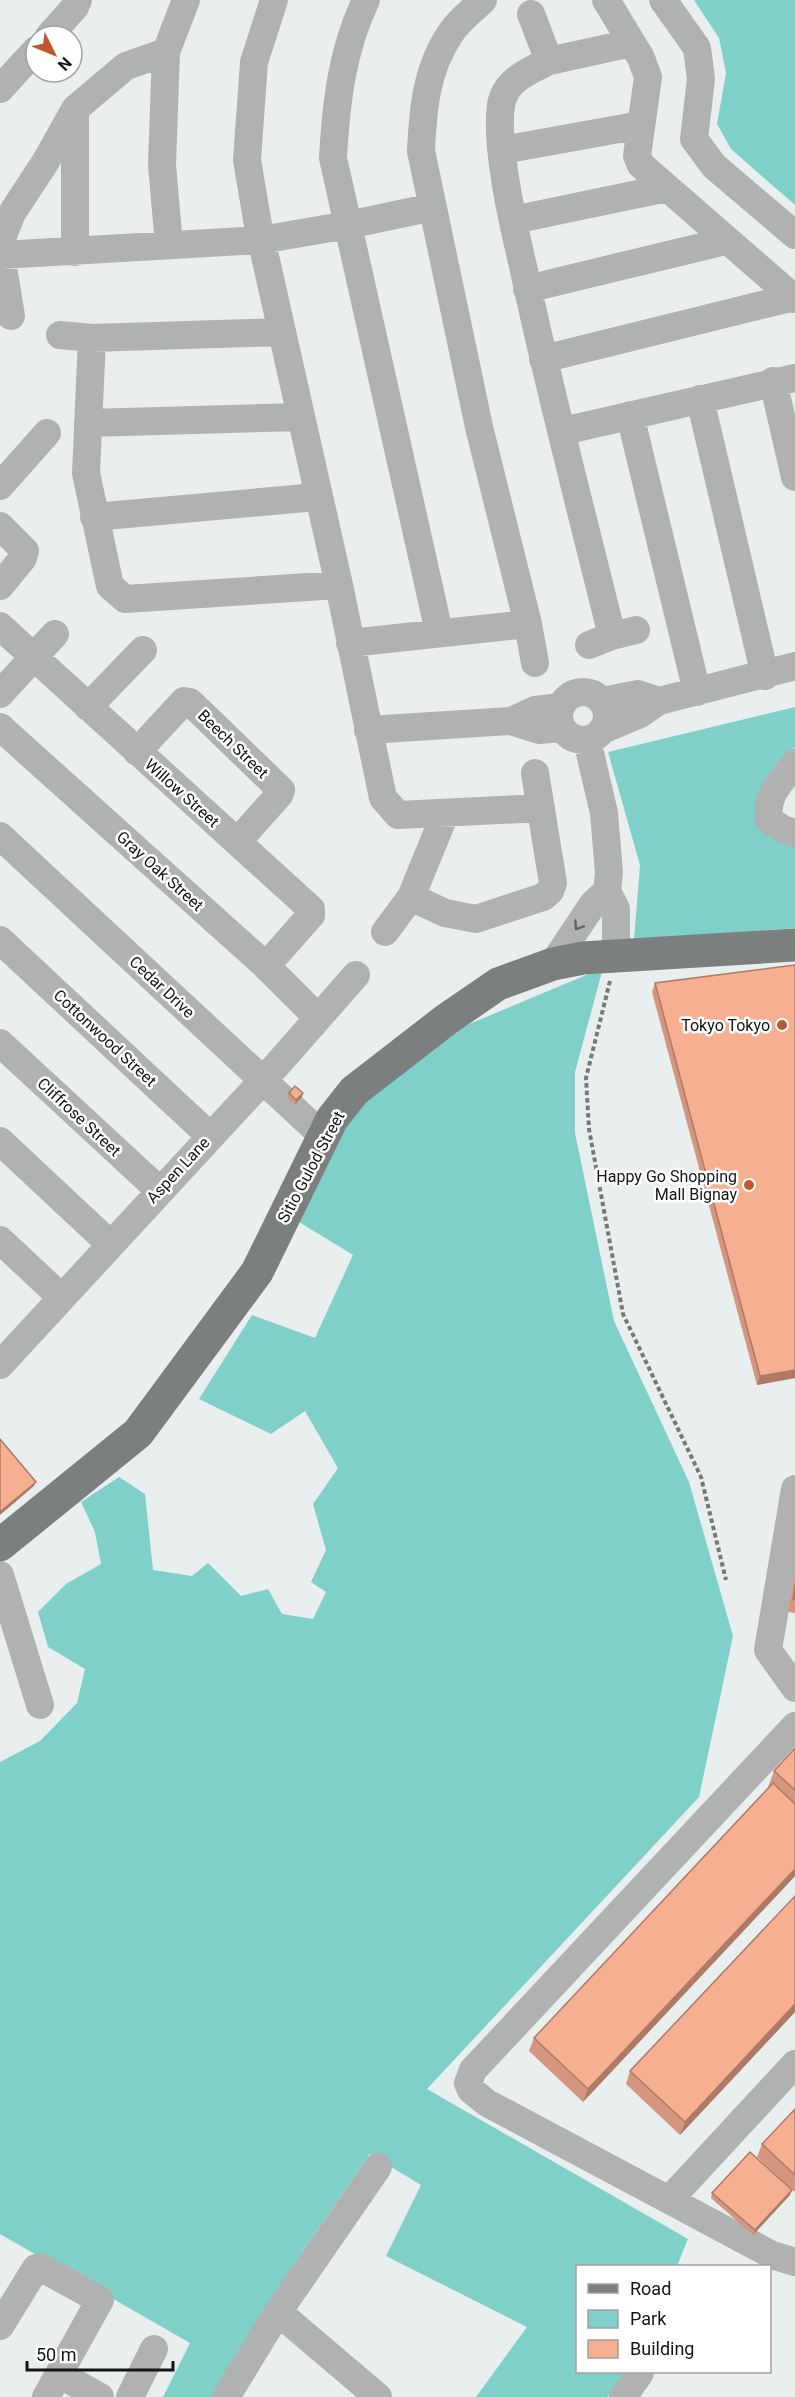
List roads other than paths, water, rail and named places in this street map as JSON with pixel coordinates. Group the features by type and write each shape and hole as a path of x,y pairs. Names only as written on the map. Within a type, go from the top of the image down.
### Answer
{"main road":[{"name":"Sitio Gulod Street","path":"0,1545 138,1432 257,1272 332,1119 354,1091 447,1019 498,984 553,964 616,954 795,945"}],"street":[{"path":"60,24 75,7 78,0"},
{"path":"169,245 162,165 166,52 186,0"},
{"path":"274,0 254,62 247,160 261,240 317,497 339,585 383,798 389,808 398,815 541,808"},
{"path":"366,0 352,28 336,101 333,158 384,397 406,479 439,632"},
{"path":"483,0 450,33 431,72 423,109 421,151 479,427 528,624 535,663"},
{"path":"606,0 632,43 648,78 637,156 641,165 794,298"},
{"path":"663,0 697,48 701,79 694,139 714,166 795,235"},
{"path":"531,14 549,61"},
{"path":"612,637 527,289 502,150 501,104 507,88 520,76 549,61 632,43"},
{"path":"11,316 1,255 2,238 12,213 46,161 75,109 126,66 166,52"},
{"path":"0,89 24,63"},
{"path":"75,109 75,252"},
{"path":"502,150 640,125"},
{"path":"513,220 667,188"},
{"path":"1,255 261,240 433,207"},
{"path":"527,289 726,241"},
{"path":"543,359 794,298"},
{"path":"60,335 93,338 281,332"},
{"path":"93,338 86,473 110,586 125,599 339,585"},
{"path":"563,431 784,380 795,477"},
{"path":"700,399 765,676"},
{"path":"630,415 698,692"},
{"path":"88,423 299,417"},
{"path":"0,486 47,433"},
{"path":"94,517 317,497"},
{"path":"0,526 25,551 23,558 0,586"},
{"path":"350,643 528,624"},
{"name":"Willow Street","path":"0,626 311,909 311,915 266,966"},
{"path":"0,693 55,634"},
{"path":"88,707 143,650"},
{"path":"368,730 511,721 535,710 561,718 570,736 595,735 640,714 659,700 765,676 795,666"},
{"path":"561,718 569,696 583,692 602,701 638,694 659,700"},
{"name":"Beech Street","path":"136,752 184,701 190,702 281,790 237,842"},
{"path":"602,701 607,716 595,735 609,873 607,891 616,909 616,954"},
{"name":"Gray Oak Street","path":"0,727 266,966 318,1018"},
{"path":"795,763 771,794 767,806 769,820 795,833"},
{"path":"411,897 446,913 476,919 543,897 550,891 553,883 535,773"},
{"path":"385,932 411,897 445,814"},
{"name":"Cedar Drive","path":"0,836 324,1137"},
{"path":"553,964 593,903 607,891"},
{"name":"Cottonwood Street","path":"0,940 210,1136"},
{"name":"Aspen Lane","path":"5,1350 61,1297 262,1081 356,975"},
{"name":"Cliffrose Street","path":"0,1043 159,1190"},
{"path":"0,1141 110,1244"},
{"path":"0,1240 61,1297"},
{"path":"795,1490 768,1650 795,1688"},
{"path":"0,1575 40,1705"},
{"path":"795,1726 473,2070 470,2077 471,2090 487,2103 772,2255 795,2262"},
{"path":"669,2199 795,2064"},
{"path":"226,2397 278,2312 378,2167"},
{"path":"0,2326 33,2271 40,2267 100,2300 52,2385 100,2397"},
{"path":"278,2312 378,2397"},
{"path":"130,2397 154,2349"},
{"path":"623,2397 640,2373"}],"place":[{"name":"Tokyo Tokyo","path":"782,1025"},
{"name":"Happy Go Shopping Mall Bignay","path":"749,1185"}]}
